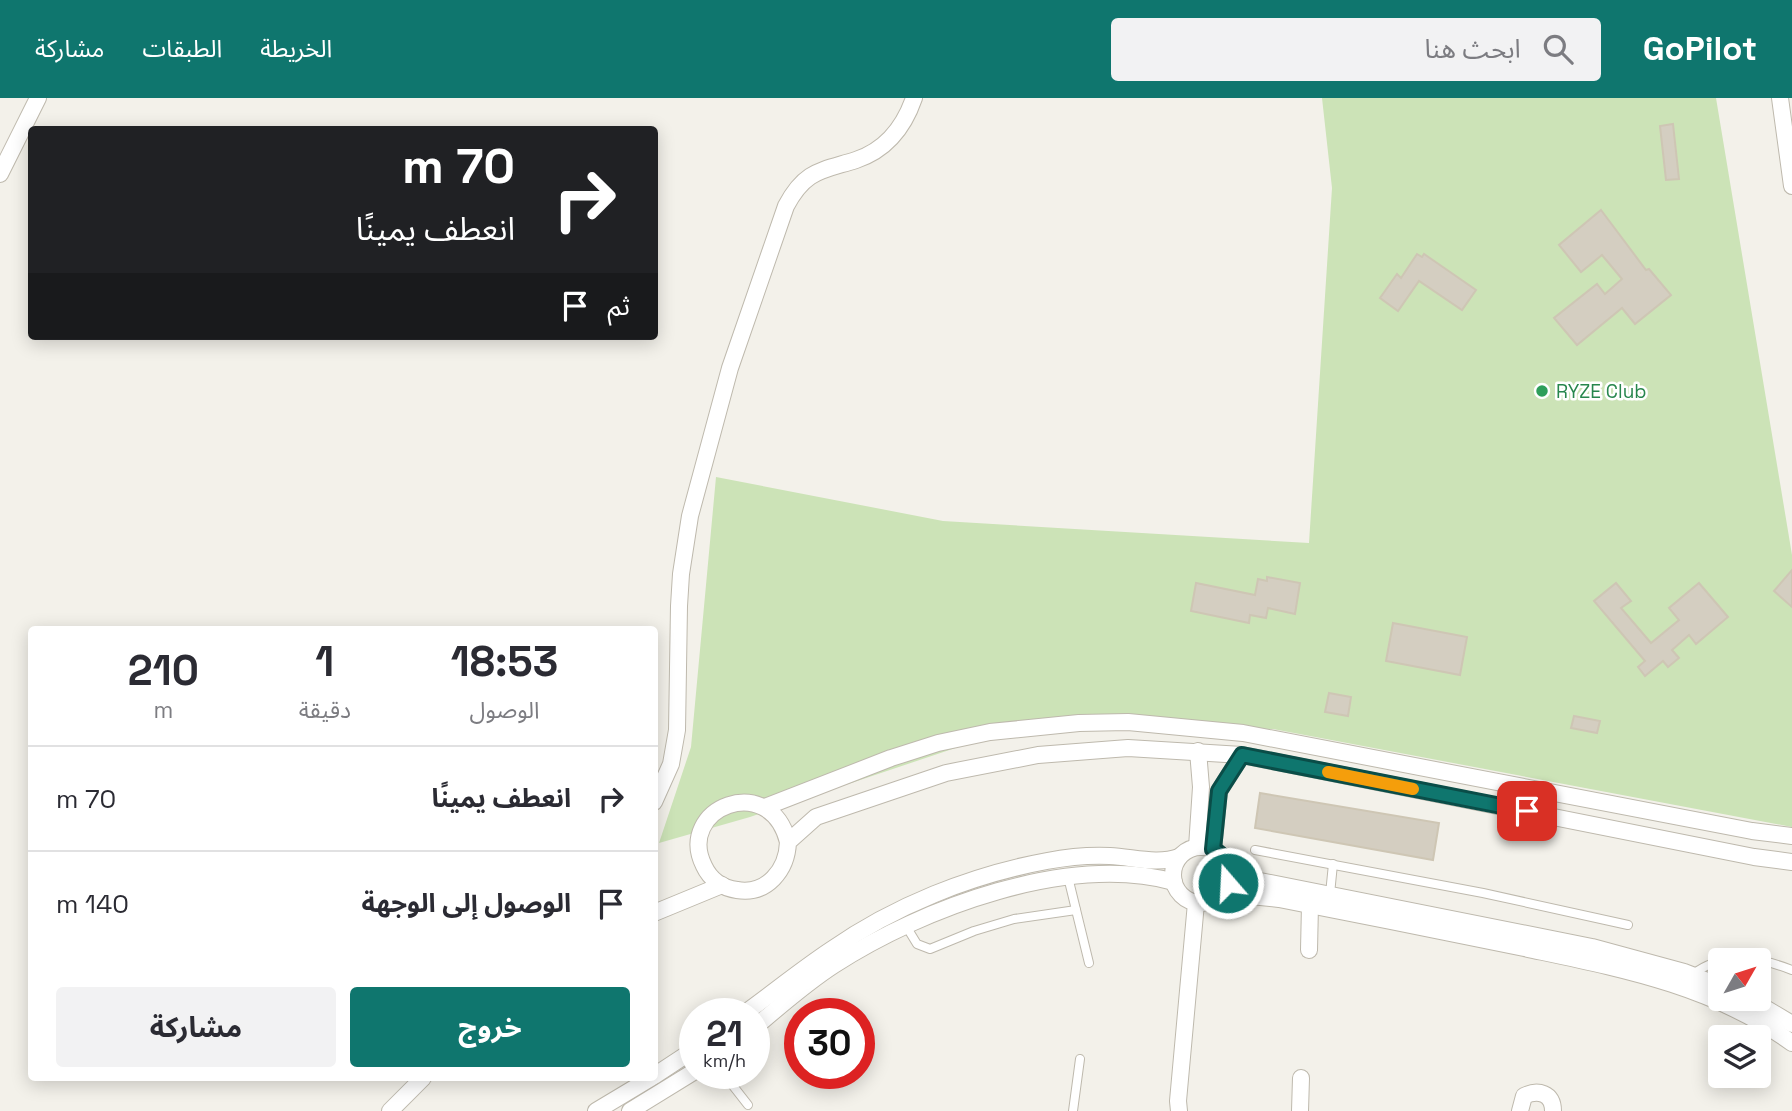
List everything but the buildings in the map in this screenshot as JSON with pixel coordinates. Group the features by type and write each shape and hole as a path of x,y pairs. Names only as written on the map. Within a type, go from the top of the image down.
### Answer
{"street":[{"path":"0,174 38,98"},
{"path":"658,793 671,764 677,730 681,573 690,516 730,368 786,206 798,187 815,173 868,155 890,140 904,122 914,98"},
{"path":"1780,98 1792,187"},
{"path":"765,807 891,758 938,743 990,732 1079,723 1128,722 1243,733 1752,831 1792,836"},
{"path":"788,842 816,817 900,787 983,764 1082,750 1128,748 1242,755 1744,855 1792,862"},
{"path":"1198,751 1205,848"},
{"path":"1205,848 1219,791 1242,755"},
{"path":"733,803 755,803 765,807 781,822 788,842 785,863 779,873 763,886 742,891 722,885 706,871 701,861 699,840 707,820 723,806 733,803"},
{"path":"1214,901 1228,883 1225,860 1205,848 1184,852 1173,869 1174,882 1182,896 1196,903 1214,901 1238,897 1264,897 1621,968 1685,977 1792,1043"},
{"path":"770,1012 833,948 891,914 986,876 1047,861 1078,857 1111,856 1158,861 1179,857"},
{"path":"1228,870 1250,879 1592,947 1708,983"},
{"path":"770,998 809,974 906,926 973,899 1086,875 1130,874 1174,882"},
{"path":"658,911 722,885"},
{"path":"1177,1108 1196,903"},
{"path":"1309,950 1310,905"},
{"path":"1771,1012 1792,1024"},
{"path":"658,1074 679,1060"},
{"path":"1300,1111 1301,1078"},
{"path":"390,1111 420,1081"},
{"path":"596,1111 646,1081"},
{"path":"630,1111 679,1081"},
{"path":"1520,1111 1524,1097 1533,1091 1543,1093 1550,1099 1553,1111"}],"lane":[{"path":"1255,850 1628,925"},
{"path":"1330,894 1333,864"},
{"path":"1068,877 1089,963"},
{"path":"906,926 917,944 930,949 974,931 1014,919 1076,911"},
{"path":"1685,977 1712,962 1728,959 1760,961 1792,970"},
{"path":"1073,1111 1080,1059"},
{"path":"736,1089 748,1105"}],"green space":[{"name":"RYZE Club","path":"1322,98 1716,98 1792,555 1792,827 1273,729 1132,727 991,736 750,817 659,843 691,747 716,477 943,521 1309,543 1332,188"}],"slow traffic":[{"path":"1328,772 1413,789"}],"place":[{"name":"RYZE Club","path":"1542,391"}],"route":[{"path":"1228,883 1225,860 1213,849 1219,791 1242,755 1527,811"}]}
